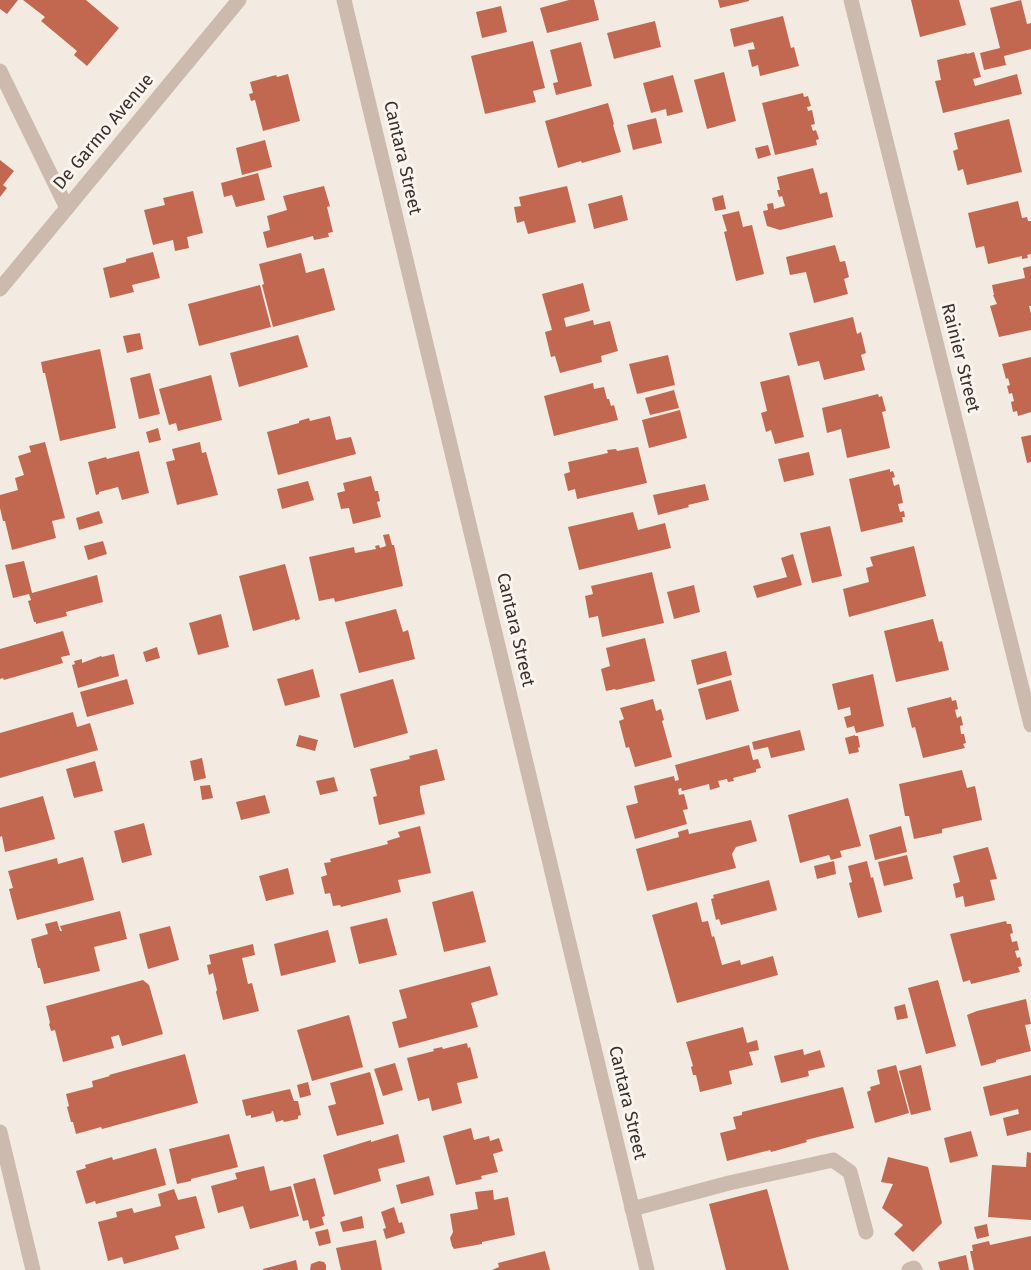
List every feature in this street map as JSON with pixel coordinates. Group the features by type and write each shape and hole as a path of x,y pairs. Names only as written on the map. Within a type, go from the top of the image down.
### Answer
{"street":[{"name":"De Garmo Avenue","path":"0,289 239,0"},
{"name":"Cantara Street","path":"344,0 647,1270"},
{"name":"Rainier Street","path":"851,0 1031,725"},
{"path":"0,71 68,208"},
{"path":"0,1132 33,1270"},
{"path":"632,1209 729,1183 832,1160 850,1172 866,1232"},
{"path":"909,1270 914,1268 915,1270"}],"building":[{"path":"0,0 18,0 7,14 0,9"},
{"path":"23,0 86,0 119,28 87,66 74,55 77,51 41,21 45,17"},
{"path":"569,0 594,0 599,20 547,33 540,8"},
{"path":"718,0 749,0 749,1 720,8"},
{"path":"911,0 959,0 966,25 920,37"},
{"path":"1021,0 1027,24 1031,23 1031,49 1004,56 1006,65 984,70 980,53 1000,48 990,8"},
{"path":"501,6 507,32 482,38 476,12"},
{"path":"783,16 791,48 794,47 799,66 760,76 758,65 752,67 748,50 755,49 753,42 734,47 730,29"},
{"path":"655,21 661,47 614,59 607,33"},
{"path":"533,41 545,88 533,91 536,102 485,114 471,56"},
{"path":"581,42 592,86 556,95 553,83 558,82 550,50"},
{"path":"974,52 981,77 973,79 975,86 1017,74 1022,94 943,113 935,81 941,80 937,60"},
{"path":"724,72 736,121 707,129 694,80"},
{"path":"288,74 300,121 263,131 255,100 251,101 249,94 253,93 250,82"},
{"path":"673,75 683,112 667,116 666,109 651,113 643,83"},
{"path":"803,93 804,97 808,96 811,106 807,107 808,111 812,110 815,124 811,125 813,131 816,130 819,139 816,140 817,145 775,155 762,103"},
{"path":"608,103 621,152 558,168 545,121"},
{"path":"656,118 662,143 633,150 627,125"},
{"path":"1009,119 1022,172 967,185 963,169 958,171 953,151 958,149 954,133"},
{"path":"265,140 272,167 242,175 236,148"},
{"path":"768,145 771,155 758,159 755,148"},
{"path":"0,160 14,171 3,185 7,188 0,197"},
{"path":"813,168 820,194 827,192 833,217 780,230 767,226 763,211 768,210 767,204 773,203 774,209 785,206 777,190 780,190 777,177"},
{"path":"258,173 265,200 236,207 232,195 224,197 221,183"},
{"path":"324,186 330,206 327,207 333,232 328,233 329,237 314,240 313,236 267,248 263,232 270,230 267,216 287,210 283,196"},
{"path":"567,186 576,222 528,234 524,221 517,223 514,207 521,206 519,197"},
{"path":"193,191 203,233 187,237 189,248 175,251 173,240 153,245 144,210 165,205 163,198"},
{"path":"622,195 628,220 594,229 588,204"},
{"path":"723,195 726,209 715,211 712,198"},
{"path":"1018,201 1022,218 1027,217 1028,221 1031,221 1031,254 1027,255 1028,258 1022,259 1022,256 988,264 984,246 976,248 968,213"},
{"path":"739,211 743,227 752,225 764,274 736,281 722,215"},
{"path":"835,245 840,262 845,261 849,277 844,279 848,294 814,303 806,272 790,275 786,257"},
{"path":"153,252 160,278 132,285 134,292 110,298 103,268"},
{"path":"301,253 306,273 324,268 335,310 273,327 259,264"},
{"path":"1031,266 1031,306 1029,306 1031,330 999,337 990,306 997,304 992,285 1025,278 1023,268"},
{"path":"583,283 590,311 564,318 566,327 593,320 594,325 610,321 618,351 601,356 602,362 560,373 555,356 551,357 545,332 552,330 542,294"},
{"path":"260,285 271,327 199,346 188,304"},
{"path":"853,317 857,334 861,332 866,353 861,355 865,370 824,380 819,361 798,366 789,333"},
{"path":"140,333 143,349 127,353 123,336"},
{"path":"298,335 308,367 239,387 230,353"},
{"path":"100,349 116,428 60,441 41,362"},
{"path":"668,355 675,385 637,394 629,364"},
{"path":"1031,357 1031,412 1018,416 1017,411 1013,412 1011,402 1014,401 1012,393 1009,394 1007,386 1010,385 1002,364"},
{"path":"150,373 160,414 139,419 130,378"},
{"path":"211,375 222,420 178,431 176,423 169,425 159,389"},
{"path":"789,375 804,437 775,444 771,430 766,432 761,413 767,411 760,382"},
{"path":"593,383 594,389 604,387 607,399 611,406 614,405 618,420 554,436 544,396"},
{"path":"674,390 679,408 650,415 645,398"},
{"path":"878,394 879,397 882,396 886,411 882,412 890,448 847,458 841,429 827,433 822,408"},
{"path":"680,410 687,438 649,448 642,420"},
{"path":"330,416 336,440 351,437 356,454 278,475 267,432 309,418 310,421"},
{"path":"158,428 161,440 149,443 146,432"},
{"path":"1031,435 1031,462 1027,463 1021,437"},
{"path":"45,442 65,518 52,521 56,538 12,550 0,508 0,495 18,490 15,478 24,475 18,456 31,452 29,446"},
{"path":"200,442 202,453 206,452 218,495 177,505 166,462 175,460 172,449"},
{"path":"638,447 647,483 577,499 575,489 568,491 564,474 570,472 568,462 608,453 607,450 616,449 617,451"},
{"path":"139,451 149,493 122,500 118,487 96,495 88,462"},
{"path":"809,452 814,475 784,482 778,459"},
{"path":"890,469 895,477 892,478 894,486 899,484 903,503 898,504 900,512 904,511 903,522 861,532 849,479"},
{"path":"371,476 375,491 378,491 380,501 377,502 381,517 353,524 349,508 341,509 337,493 345,491 343,483"},
{"path":"308,481 314,500 282,509 277,489"},
{"path":"705,484 709,500 658,515 653,495"},
{"path":"99,511 103,523 79,530 76,518"},
{"path":"633,512 638,530 665,523 671,548 579,570 568,527"},
{"path":"830,526 842,576 812,583 800,533"},
{"path":"389,534 392,545 394,545 403,586 335,602 334,598 319,601 309,557 354,547 355,553 376,549 375,546 379,545 380,548 386,546 383,535"},
{"path":"103,541 107,554 88,560 84,546"},
{"path":"914,546 926,596 849,617 843,589 869,582 866,568 873,566 870,557"},
{"path":"793,554 802,585 757,598 753,586 787,577 781,558"},
{"path":"24,561 32,593 97,575 103,602 66,612 67,616 36,624 28,601 31,600 29,594 13,598 5,565"},
{"path":"285,564 300,619 253,631 239,576"},
{"path":"652,572 664,623 602,637 598,616 589,618 585,596 593,594 591,586"},
{"path":"694,585 700,612 674,619 667,592"},
{"path":"396,609 403,632 408,630 415,659 359,673 345,622"},
{"path":"221,614 229,647 198,655 189,623"},
{"path":"933,619 939,642 942,641 949,670 896,682 884,631"},
{"path":"63,631 70,655 61,657 63,663 4,680 0,679 0,649"},
{"path":"645,638 655,681 606,691 601,669 610,666 606,648"},
{"path":"157,647 160,658 146,662 143,652"},
{"path":"726,651 732,675 697,685 691,660"},
{"path":"114,654 119,676 78,688 72,665 75,664 74,661 82,659 82,663"},
{"path":"313,669 320,697 285,706 277,679"},
{"path":"873,674 884,726 856,733 854,726 847,728 844,717 851,715 850,707 838,710 832,684"},
{"path":"127,679 134,704 87,717 80,692"},
{"path":"393,679 408,733 354,748 340,694"},
{"path":"731,680 739,711 706,720 698,689"},
{"path":"951,697 952,701 956,700 957,718 961,716 963,725 960,726 961,734 964,734 965,748 923,758 915,727 912,728 907,708"},
{"path":"653,699 656,711 661,709 672,757 635,767 629,747 626,748 619,721 624,719 620,708"},
{"path":"73,712 77,727 90,723 98,750 0,778 0,733"},
{"path":"800,730 805,750 771,758 768,747 754,750 752,742"},
{"path":"299,735 318,740 315,751 296,746"},
{"path":"858,736 859,752 849,754 845,738"},
{"path":"749,745 753,760 758,759 761,768 756,769 756,772 733,778 734,781 728,782 727,779 718,781 720,787 710,790 709,784 682,791 681,788 678,789 679,795 684,794 688,809 683,810 687,824 635,839 626,806 638,803 634,786 674,776 675,781 679,780 675,765"},
{"path":"437,749 445,780 420,786 425,814 379,825 373,797 377,796 370,769 410,759 409,756"},
{"path":"202,758 206,778 194,781 190,761"},
{"path":"95,761 103,791 74,798 66,769"},
{"path":"962,770 967,788 975,786 982,820 942,829 942,833 914,839 909,816 905,816 899,784"},
{"path":"334,777 338,791 320,795 316,781"},
{"path":"210,785 213,798 202,800 200,786"},
{"path":"265,795 270,813 241,820 236,802"},
{"path":"43,796 55,839 5,852 2,836 0,837 0,808"},
{"path":"848,798 861,846 840,851 842,857 831,860 829,855 800,863 788,815"},
{"path":"751,820 757,841 736,847 732,854 736,868 647,891 636,849 679,837 678,832 688,829 689,834"},
{"path":"144,823 152,855 122,863 114,831"},
{"path":"420,826 431,873 398,880 401,892 341,907 340,905 333,906 330,893 325,894 321,877 327,875 324,863 331,862 330,859 388,844 387,841 400,837 398,832"},
{"path":"901,826 907,852 875,860 869,835"},
{"path":"988,847 997,879 990,880 995,900 965,907 963,896 956,898 953,884 960,882 953,856"},
{"path":"907,855 913,879 884,886 878,862"},
{"path":"83,857 94,900 17,920 9,889 13,888 8,871 57,858 58,864"},
{"path":"834,861 836,874 817,879 814,866"},
{"path":"867,861 882,912 858,918 849,883 852,882 848,866"},
{"path":"288,868 294,894 266,901 259,876"},
{"path":"769,880 777,910 721,925 719,919 716,920 711,899 714,898 713,895"},
{"path":"473,891 486,942 444,952 432,902"},
{"path":"697,902 702,922 708,921 712,937 714,936 722,965 740,960 741,965 773,956 778,975 677,1003 652,915"},
{"path":"120,911 127,939 94,947 100,971 44,984 31,939 48,934 45,924 57,921 62,931 60,926"},
{"path":"387,918 397,955 359,964 350,927"},
{"path":"1006,921 1007,924 1011,924 1012,942 1017,941 1019,950 1015,951 1017,958 1020,957 1022,966 1018,967 1020,972 971,984 970,980 963,982 950,934"},
{"path":"170,926 179,960 148,969 139,934"},
{"path":"328,930 336,962 281,976 274,944"},
{"path":"253,944 255,955 242,958 248,984 252,983 259,1011 223,1020 213,973 209,975 207,965 211,964 209,955"},
{"path":"490,966 498,995 471,1003 478,1027 399,1048 392,1022 407,1018 399,990"},
{"path":"143,980 149,985 163,1034 122,1046 119,1035 111,1037 114,1048 63,1062 55,1030 51,1031 46,1006"},
{"path":"938,980 956,1046 926,1054 908,988"},
{"path":"1026,999 1031,1024 1025,1025 1031,1051 981,1066 967,1015"},
{"path":"905,1004 908,1018 897,1020 894,1007"},
{"path":"349,1015 363,1067 312,1081 297,1030"},
{"path":"743,1027 747,1043 757,1040 759,1050 749,1052 753,1065 729,1071 732,1084 700,1092 696,1075 693,1075 691,1067 693,1066 686,1042"},
{"path":"467,1043 478,1078 457,1083 462,1103 432,1111 429,1098 418,1101 407,1058 434,1051 433,1049"},
{"path":"803,1049 804,1055 820,1050 825,1067 808,1071 809,1076 781,1083 774,1056"},
{"path":"185,1054 198,1103 76,1134 67,1107 69,1106 66,1094 93,1087 92,1081 109,1075"},
{"path":"395,1063 403,1090 383,1096 374,1069"},
{"path":"896,1065 909,1113 875,1123 867,1092 871,1090 870,1087 880,1084 877,1070"},
{"path":"921,1065 931,1110 911,1115 899,1071"},
{"path":"370,1072 384,1124 337,1136 328,1106 336,1104 330,1083"},
{"path":"1031,1075 1031,1130 1007,1136 1003,1118 1019,1114 1018,1109 990,1116 983,1087"},
{"path":"308,1082 311,1095 300,1098 297,1085"},
{"path":"843,1087 854,1128 806,1140 807,1142 771,1152 770,1150 727,1161 720,1133 736,1129 733,1117 742,1115 742,1112"},
{"path":"290,1089 294,1101 298,1101 301,1115 298,1119 276,1122 273,1111 251,1118 251,1115 246,1116 242,1100"},
{"path":"471,1128 474,1140 489,1136 490,1141 499,1138 503,1151 493,1154 498,1172 481,1176 482,1179 456,1185 443,1136"},
{"path":"971,1131 978,1156 950,1163 944,1138"},
{"path":"229,1134 238,1167 177,1184 169,1149"},
{"path":"398,1134 405,1162 378,1169 381,1181 334,1195 323,1155"},
{"path":"156,1148 166,1185 96,1204 95,1201 86,1204 76,1171 86,1168 85,1165 112,1157 113,1160"},
{"path":"1027,1152 1031,1153 1031,1220 988,1217 992,1165 1026,1167"},
{"path":"888,1157 928,1167 942,1223 913,1252 894,1234 903,1225 882,1208 893,1184 881,1182"},
{"path":"264,1166 270,1191 291,1186 299,1216 250,1229 243,1206 218,1213 211,1186 237,1179 235,1173"},
{"path":"429,1176 434,1195 401,1204 396,1185"},
{"path":"315,1178 325,1216 322,1217 324,1225 310,1229 308,1220 303,1221 293,1184"},
{"path":"174,1189 178,1200 196,1196 205,1228 175,1236 179,1249 124,1264 122,1257 108,1261 98,1222 117,1217 116,1212 132,1208 134,1213 161,1206 158,1194"},
{"path":"767,1189 789,1270 726,1270 709,1204"},
{"path":"493,1190 494,1200 508,1197 515,1235 454,1249 450,1238 453,1232 450,1214 478,1209 475,1192"},
{"path":"394,1207 405,1233 386,1239 383,1229 386,1228 381,1212"},
{"path":"362,1216 364,1228 343,1232 340,1222"},
{"path":"987,1224 989,1236 977,1239 974,1227"},
{"path":"328,1229 331,1243 319,1246 315,1232"},
{"path":"1031,1236 1031,1270 974,1270 970,1251 973,1251 972,1245 989,1241 990,1245"},
{"path":"376,1240 382,1270 341,1270 336,1248"},
{"path":"545,1251 550,1270 492,1270 499,1267 498,1263"},
{"path":"966,1255 969,1270 940,1270 938,1262"},
{"path":"296,1260 298,1270 263,1270 263,1269"},
{"path":"324,1262 326,1270 310,1270 311,1264"}]}
